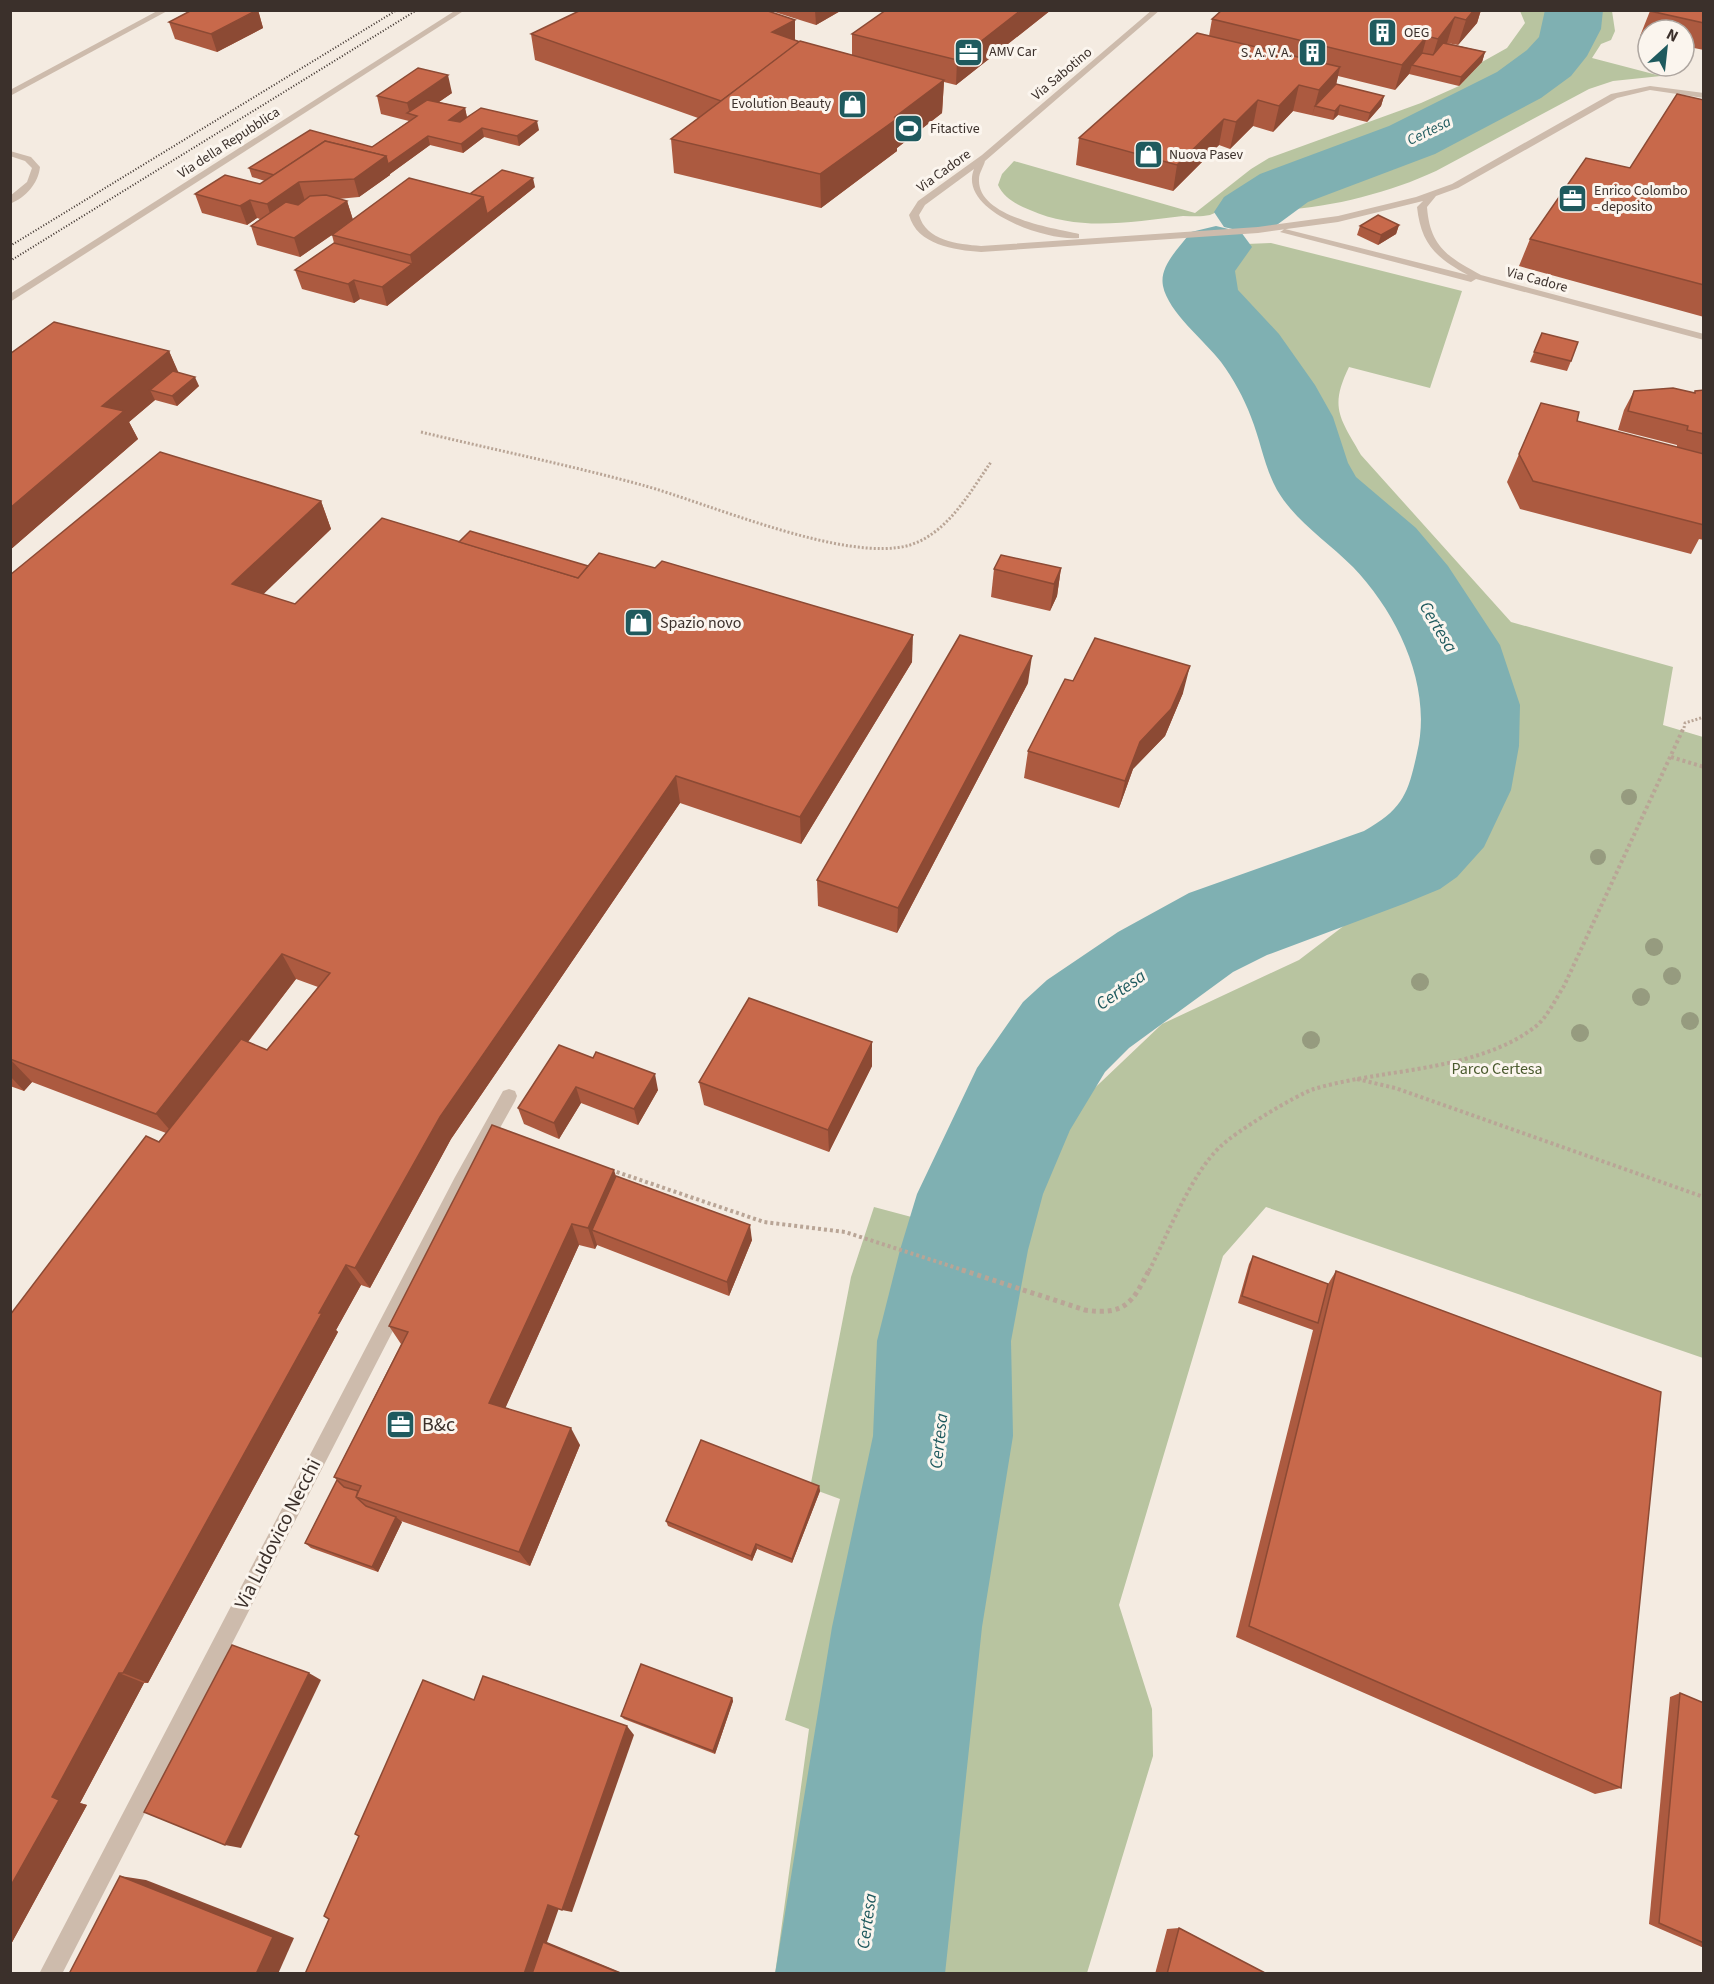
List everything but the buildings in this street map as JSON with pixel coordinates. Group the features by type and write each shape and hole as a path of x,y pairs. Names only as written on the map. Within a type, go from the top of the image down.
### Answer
{"street":[{"path":"10,94 166,10"},
{"name":"Via della Repubblica","path":"10,299 462,10"},
{"name":"Via Sabotino","path":"985,157 1157,10"},
{"path":"1286,230 1400,205 1437,193 1478,175 1614,96 1650,88 1704,96"},
{"path":"10,153 28,159 36,167 36,179 26,190 10,201"},
{"name":"Via Cadore","path":"985,157 916,209 914,220 922,231 945,242 981,249 1171,235 1286,230"},
{"name":"Via Cadore","path":"985,157 976,168 974,183 984,200 1007,217 1064,235 1114,239"},
{"name":"Via Cadore","path":"1437,193 1425,202 1421,214 1424,229 1436,248 1466,271 1509,286 1704,337"},
{"path":"1286,230 1509,286"},
{"name":"Via Ludovico Necchi","path":"50,1974 461,1182 509,1096"}],"path":[{"path":"420,432 594,472 802,534 869,548 892,549 910,545 929,536 952,515 992,462"},
{"path":"863,1238 1085,1310 1106,1313 1119,1311 1130,1304 1137,1294 1193,1185 1219,1147 1249,1124 1311,1090 1354,1079 1470,1057 1517,1039 1538,1024 1564,986 1685,723 1704,717"},
{"path":"1671,757 1704,766"},
{"path":"1354,1079 1395,1088 1704,1197"}],"green space":[{"path":"1520,11 1563,11 1560,27 1547,45 1527,63 1502,80 1450,112 1411,131 1263,180 1210,215 1105,224 1067,221 1020,206 1007,197 998,185 1002,174 1014,161 1195,213 1251,169 1269,158 1421,103 1459,86 1482,62 1507,48 1525,23"},
{"path":"1593,11 1612,11 1615,31 1611,40 1601,44 1592,58 1636,69 1636,78 1642,78 1613,81 1589,89 1436,171 1400,186 1342,202 1283,210 1303,194 1451,135 1490,115 1539,84 1561,66 1579,47 1591,29"},
{"name":"Parco Certesa","path":"1271,243 1462,291 1430,388 1349,367 1339,393 1338,403 1347,431 1361,455 1511,622 1673,667 1663,725 1703,737 1703,1358 1266,1207 1223,1256 1119,1605 1152,1709 1153,1756 1087,1973 918,1973 952,1743 959,1574 1004,1296 1060,1121 1162,1024 1299,960 1362,912 1447,858 1479,829 1495,791 1495,771 1480,684 1466,645 1443,600 1400,539 1328,456 1265,345 1229,294 1228,273 1246,244"},
{"path":"874,1207 919,1219 912,1246 889,1500 810,1973 775,1974 809,1729 785,1720 840,1499 810,1488 851,1277"}],"waterway":[{"name":"Certesa","path":"1249,212 1284,188 1412,140 1519,85 1549,63 1566,43 1572,29 1574,10"},
{"name":"Certesa","path":"860,1974 907,1627 943,1436 944,1341 964,1250 980,1194 1020,1105 1064,1037 1088,1014 1158,964 1194,941 1228,924 1402,860 1420,849 1447,819 1460,790 1469,746 1471,705 1453,645 1416,587 1385,548 1320,490 1306,463 1292,417 1275,385 1252,350 1208,302 1200,288 1199,271 1216,247"}],"railway":[{"path":"10,246 397,10"},
{"path":"10,261 417,10"}],"place":[{"name":"OEG","path":"1383,33"},
{"name":"AMV Car","path":"968,52"},
{"name":"S. A. V. A.","path":"1313,53"},
{"name":"Evolution Beauty","path":"852,104"},
{"name":"Fitactive","path":"909,129"},
{"name":"Nuova Pasev","path":"1148,155"},
{"name":"Enrico Colombo - deposito","path":"1573,199"},
{"name":"Spazio novo","path":"639,623"},
{"name":"B&c","path":"401,1425"}]}
